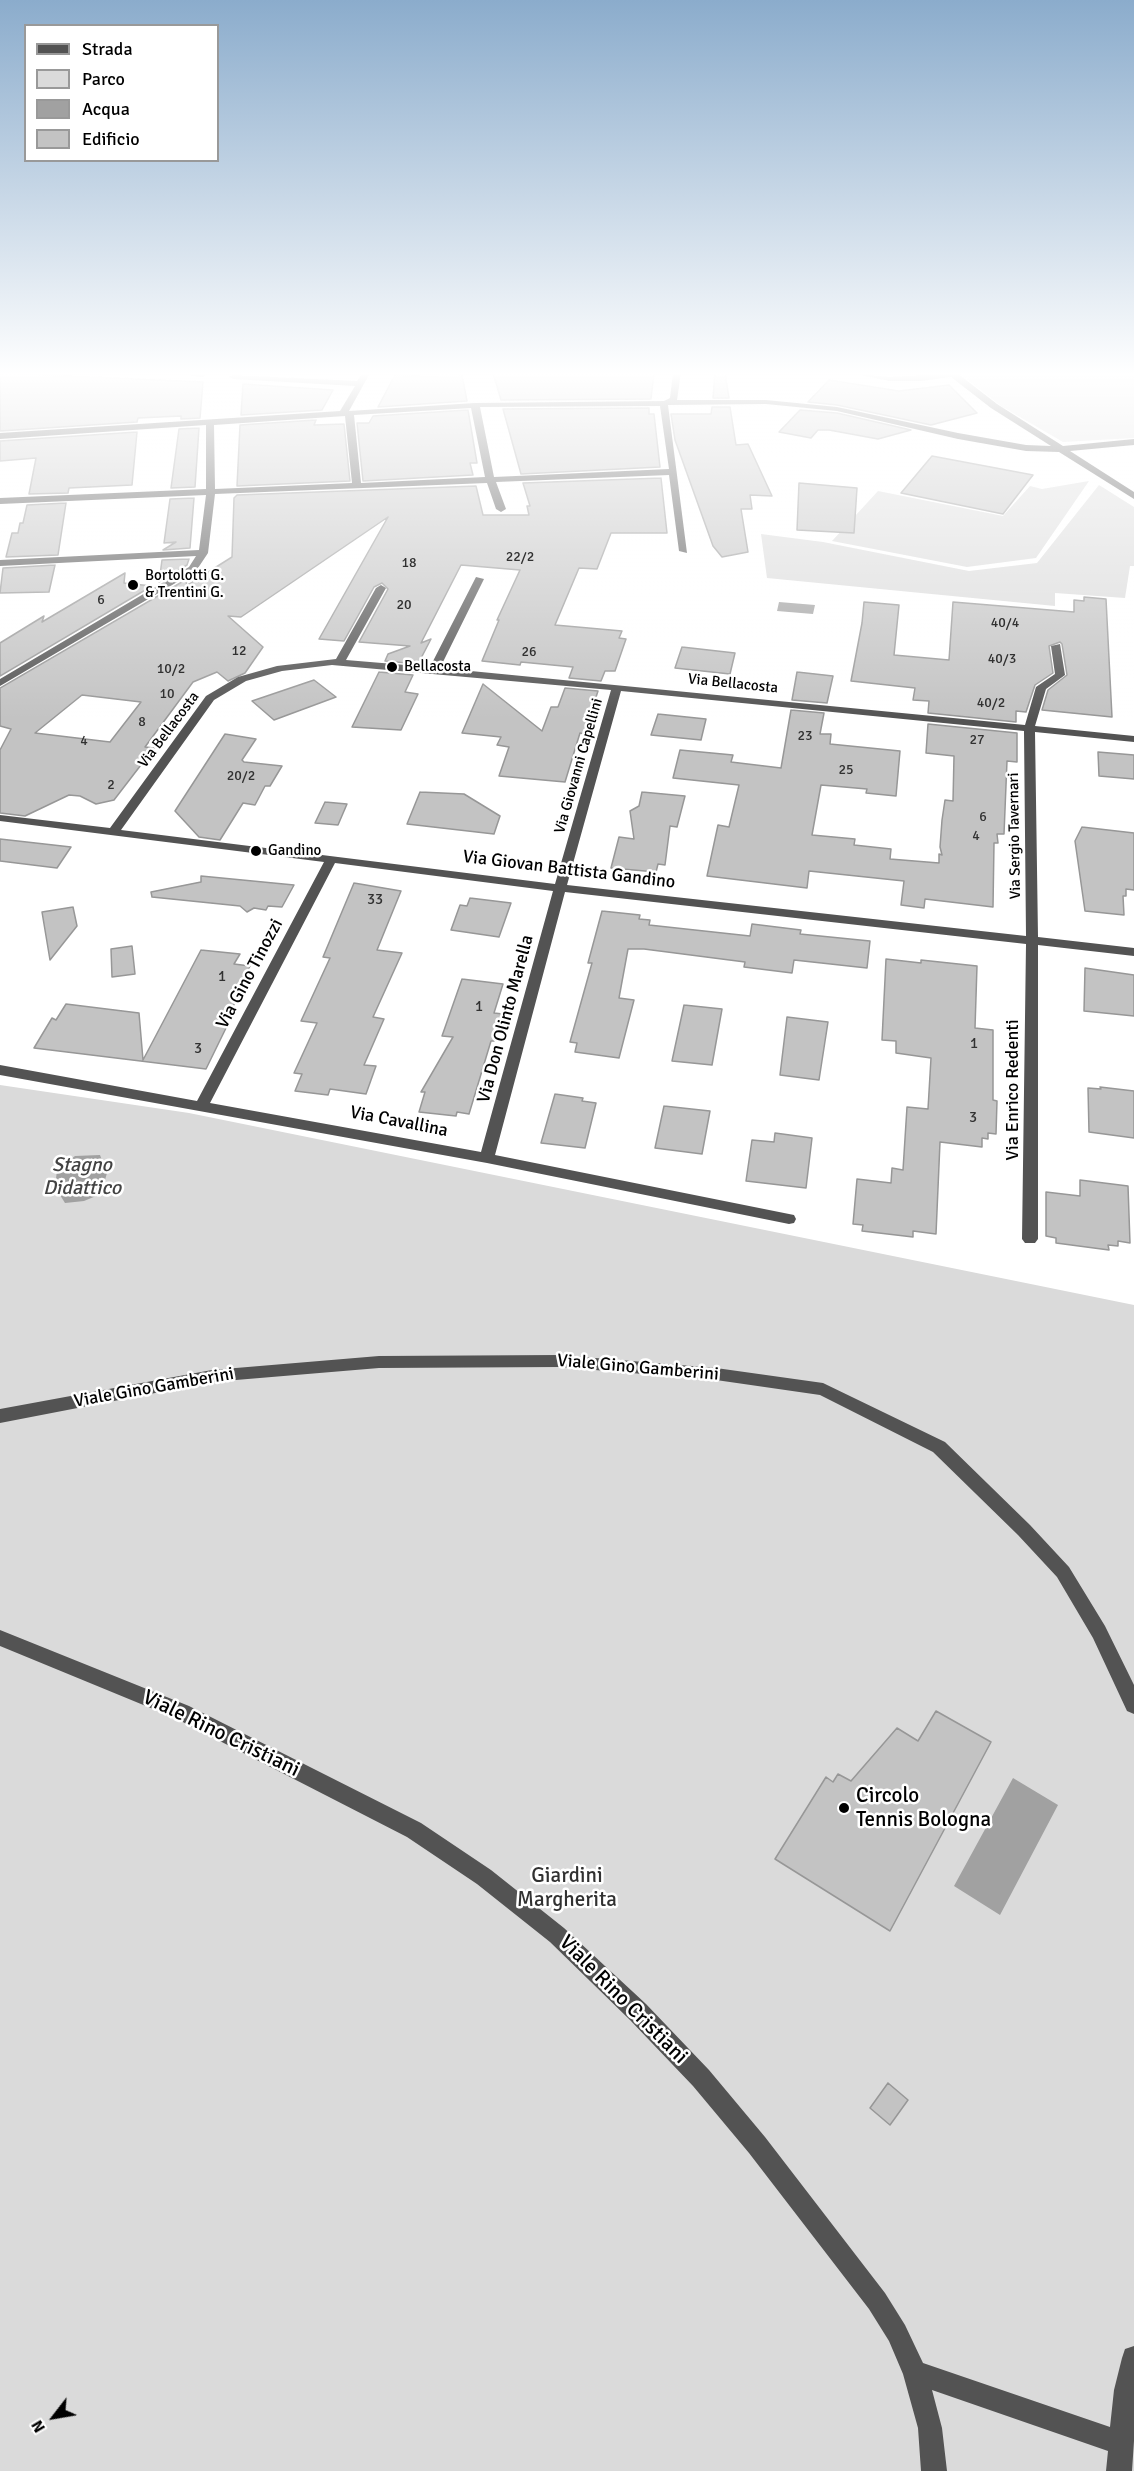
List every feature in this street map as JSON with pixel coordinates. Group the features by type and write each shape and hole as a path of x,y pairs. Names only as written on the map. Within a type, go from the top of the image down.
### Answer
{"street":[{"path":"0,683 193,569 203,553 211,488"},
{"path":"0,501 297,488"},
{"path":"493,488 501,509"},
{"path":"674,488 684,551"},
{"path":"0,563 203,553"},
{"path":"434,670 479,579"},
{"path":"340,662 381,588"},
{"path":"1029,729 1041,687 1060,675 1056,646"},
{"name":"Via Bellacosta","path":"114,831 210,698 242,679 280,668 340,662 617,687 1134,739"},
{"name":"Via Giovanni Capellini","path":"560,888 617,687"},
{"name":"Via Sergio Tavernari","path":"1029,729 1032,942"},
{"name":"Via Giovan Battista Gandino","path":"0,818 560,888 1134,952"},
{"name":"Via Gino Tinozzi","path":"202,1105 331,860"},
{"name":"Via Don Olinto Marella","path":"487,1158 560,888"},
{"name":"Via Enrico Redenti","path":"1030,1239 1032,942"},
{"name":"Via Cavallina","path":"0,1070 487,1158 789,1219"},
{"name":"Viale Gino Gamberini","path":"0,1416 212,1376 380,1362 559,1361 717,1374 823,1389 939,1447 1024,1530 1063,1572 1099,1632 1134,1705"},
{"name":"Viale Rino Cristiani","path":"0,1638 182,1712 414,1830 484,1877 557,1935 616,1991 701,2078 757,2145 877,2301 897,2333 915,2372 930,2428 934,2471"},
{"path":"1119,2471 1126,2390 1134,2358"},
{"path":"915,2372 1120,2443"}],"green space":[{"path":"1028,488 1084,488 1036,558 967,567 832,541 878,491 1003,516"},
{"path":"1096,488 1104,488 1134,507 1134,566 1130,566 1125,598 1055,593 1055,606 767,578 761,534 823,542 969,571 1037,563"},
{"name":"Giardini Margherita","path":"0,1085 189,1113 1134,1305 1134,2471 0,2471"}],"water":[{"path":"779,602 815,605 813,614 777,611"},
{"name":"Stagno Didattico","path":"100,1155 107,1173 101,1194 84,1201 65,1203 55,1187 57,1170 75,1156"},
{"path":"1013,1778 1058,1805 1000,1915 954,1886"}],"building":[{"path":"30,488 69,488 68,493 29,494"},
{"path":"477,488 483,515 529,515 527,506 530,506 525,488 662,488 667,533 611,533 597,569 579,568 555,625 622,631 619,638 626,639 615,671 605,671 601,681 569,678 573,667 482,661 499,620 497,620 520,570 461,565 421,643 431,639 418,664 385,661 388,654 410,646 359,642 388,589 382,583 374,587 344,641 319,639 388,517 241,617 228,616 263,647 245,673 228,681 217,672 193,682 145,747 154,748 114,800 96,804 80,796 69,795 25,816 0,813 0,750 11,729 0,726 0,688 187,579 186,586 232,557 234,498 237,495","holes":["82,695 141,702 110,742 35,733"]},
{"path":"692,488 768,488 772,496 750,495 752,509 741,509 748,552 722,557 713,546"},
{"path":"799,488 857,488 854,533 797,530"},
{"path":"905,488 1023,488 1003,514 901,493"},
{"path":"194,498 190,548 163,550 176,542 164,543 170,499"},
{"path":"66,503 58,555 6,557 12,533 18,533 27,505"},
{"path":"189,559 187,565 159,582 162,560"},
{"path":"55,565 49,592 0,593 3,568"},
{"path":"125,573 124,583 152,586 0,676 0,643 44,616 42,622"},
{"path":"1084,597 1106,599 1112,717 1042,710 1048,690 1067,675 1060,642 1049,646 1053,673 1035,685 1026,712 1016,711 1016,722 928,713 929,701 913,700 915,688 851,681 864,602 899,605 894,655 949,660 953,602 1074,612 1074,600 1084,601"},
{"path":"682,647 735,653 730,674 675,668"},
{"path":"379,672 413,675 405,692 418,694 401,730 352,727"},
{"path":"797,672 833,676 827,703 792,700"},
{"path":"314,680 336,697 274,720 252,701"},
{"path":"483,684 542,731 551,707 558,707 565,688 598,691 584,734 580,733 565,782 499,776 509,747 497,745 501,737 462,733"},
{"path":"791,710 824,713 820,734 831,734 830,744 900,751 896,796 866,793 867,789 821,785 812,835 855,839 854,845 891,849 890,859 939,863 939,854 942,855 940,847 945,800 953,801 954,756 926,753 928,724 1017,733 1017,762 1007,761 1004,834 997,834 998,843 994,843 993,907 925,899 924,908 901,905 904,881 809,871 807,888 707,876 718,825 729,827 739,785 673,778 680,750 733,755 731,762 781,768"},
{"path":"658,714 706,719 701,740 651,735"},
{"path":"225,734 256,739 242,760 244,762 282,766 270,786 265,786 255,805 243,803 220,840 199,837 175,811"},
{"path":"1098,752 1134,755 1134,779 1099,776"},
{"path":"420,792 464,794 500,816 494,834 407,824"},
{"path":"642,792 685,796 677,827 670,826 665,865 658,864 656,872 611,868 619,837 634,839 630,811 639,806"},
{"path":"325,802 347,804 338,825 315,823"},
{"path":"1082,827 1134,833 1134,890 1126,889 1126,896 1123,896 1124,915 1085,911 1075,841"},
{"path":"0,839 71,847 57,868 0,861"},
{"path":"201,876 294,885 282,907 268,906 266,910 254,908 247,912 240,906 152,897 151,892 201,882"},
{"path":"354,883 401,891 377,950 402,953 373,1017 384,1019 364,1065 376,1066 366,1094 330,1089 328,1095 295,1091 302,1074 294,1073 317,1023 301,1021 330,958 323,957"},
{"path":"470,898 511,903 499,937 451,930 460,905 467,906"},
{"path":"73,907 77,926 50,960 42,912"},
{"path":"602,911 640,915 639,919 650,920 649,925 750,936 752,924 801,930 800,934 870,941 867,968 794,960 792,973 744,967 745,962 628,949 619,998 634,1000 619,1058 575,1052 577,1043 570,1042 592,963 588,963"},
{"path":"132,946 135,974 112,977 111,949"},
{"path":"201,950 240,954 234,964 250,966 224,1025 227,1026 206,1069 34,1048 52,1018 56,1020 66,1004 139,1013 143,1060"},
{"path":"886,959 977,966 975,1028 993,1030 993,1100 997,1101 996,1134 988,1133 988,1139 982,1138 982,1147 940,1142 936,1234 913,1231 913,1237 862,1231 863,1225 853,1224 857,1179 891,1183 892,1168 903,1170 907,1107 928,1109 931,1058 896,1053 896,1041 882,1040"},
{"path":"1085,968 1134,975 1134,1016 1084,1011"},
{"path":"462,979 503,984 494,1013 503,1014 494,1041 491,1041 469,1114 457,1112 456,1116 419,1112 425,1092 421,1092 453,1037 442,1036"},
{"path":"684,1005 722,1009 712,1065 672,1061"},
{"path":"787,1017 828,1022 819,1080 780,1075"},
{"path":"1100,1087 1134,1091 1134,1138 1089,1132 1088,1088 1101,1089"},
{"path":"555,1094 583,1098 582,1101 596,1103 585,1148 541,1143"},
{"path":"664,1106 710,1111 702,1154 655,1148"},
{"path":"775,1133 812,1138 806,1188 746,1181 752,1140 774,1142"},
{"path":"1080,1180 1128,1186 1130,1243 1118,1241 1118,1246 1108,1245 1109,1250 1056,1243 1056,1238 1046,1236 1046,1192 1080,1196"},
{"path":"936,1711 991,1742 890,1931 775,1859 826,1777 833,1782 838,1774 851,1781 897,1728 918,1741"},
{"path":"888,2083 908,2100 890,2125 870,2108"}],"place":[{"name":"Bortolotti G. & Trentini G.","path":"133,585"},
{"name":"Bellacosta","path":"392,667"},
{"name":"Gandino","path":"256,851"},
{"name":"Circolo Tennis Bologna","path":"844,1808"}]}
